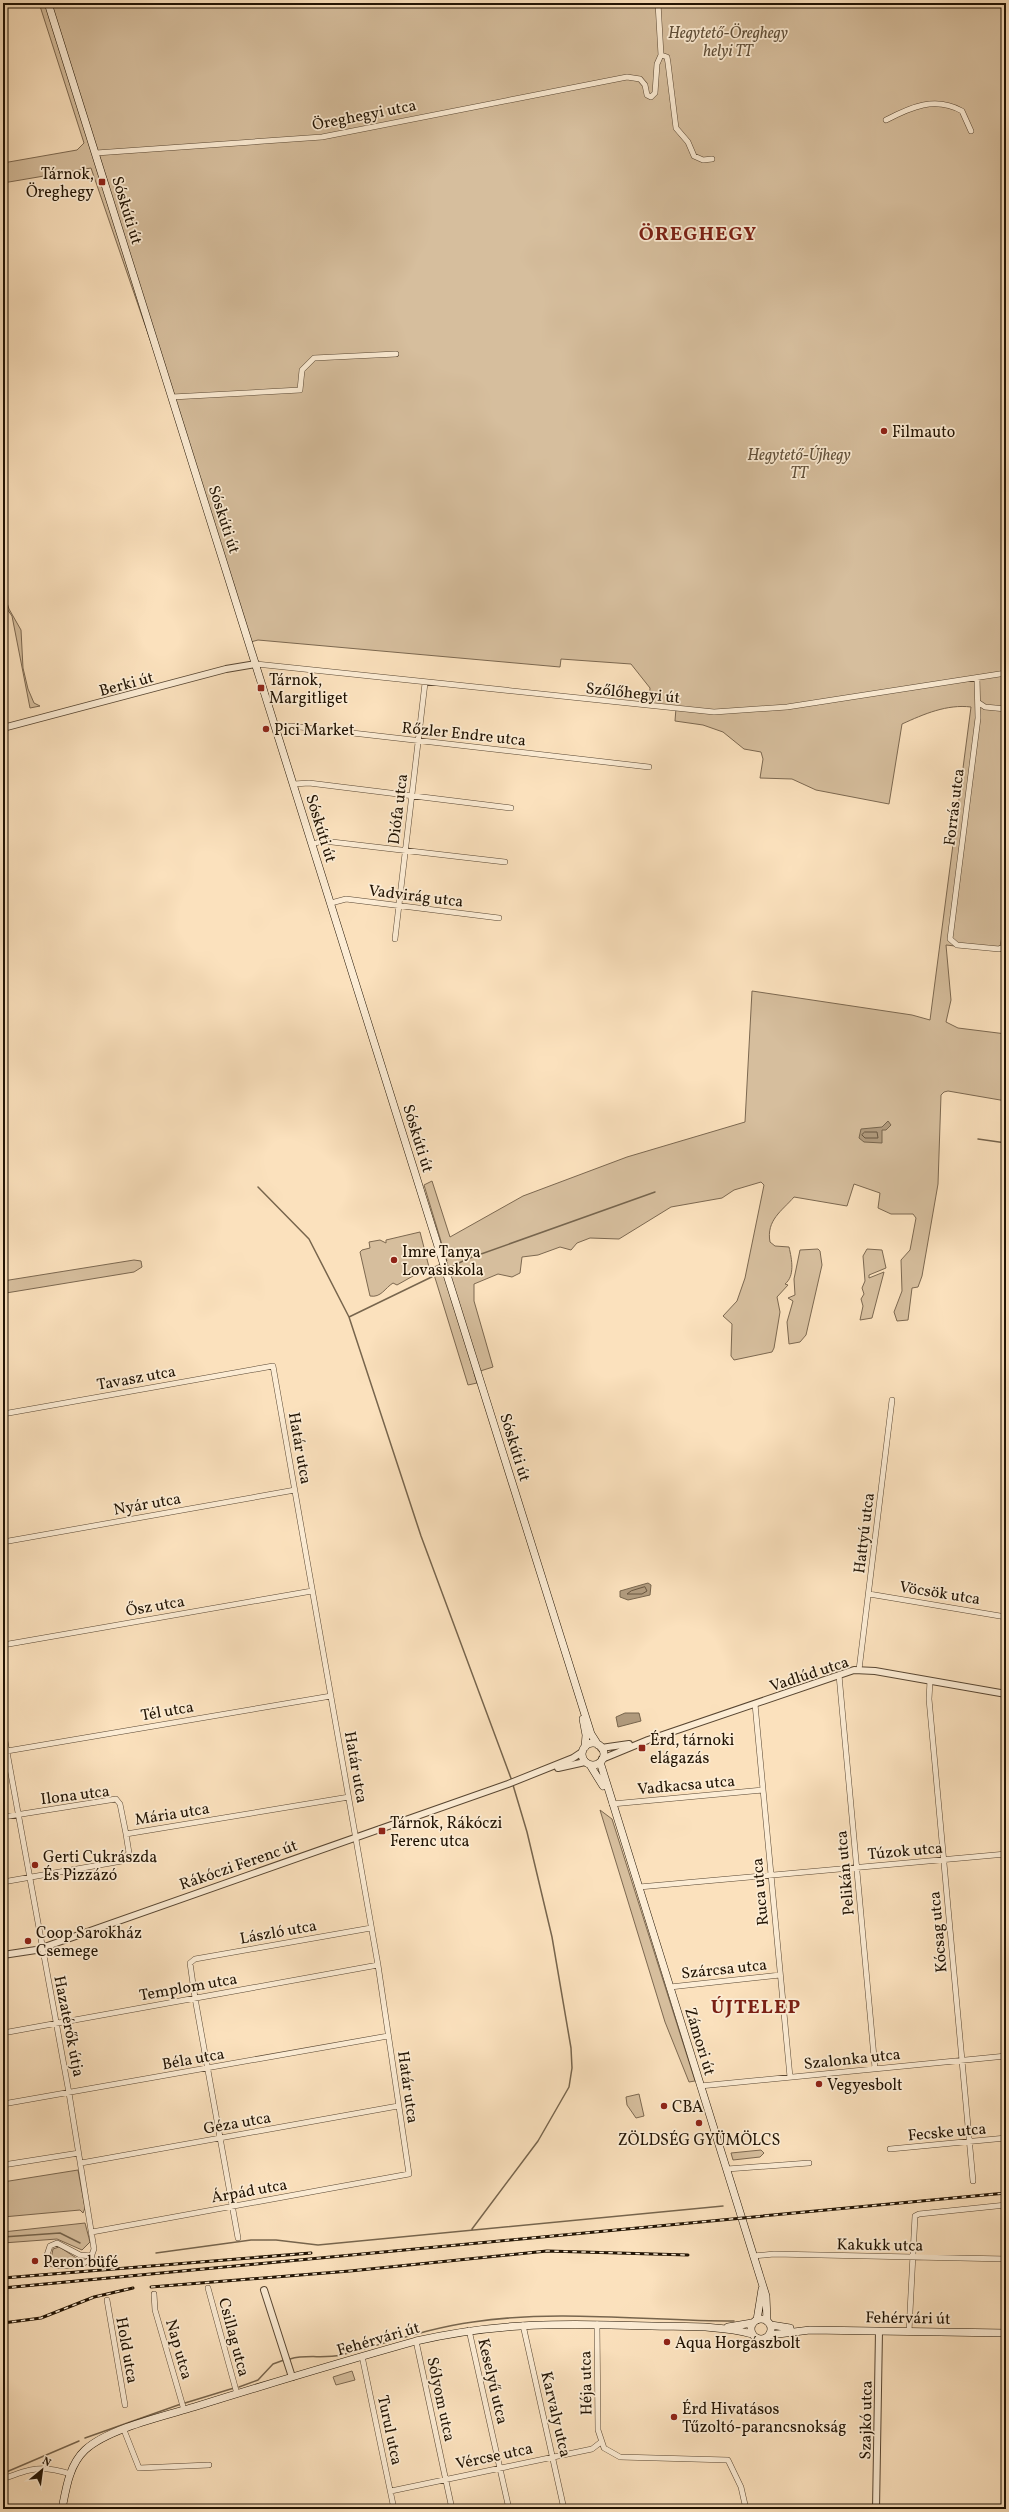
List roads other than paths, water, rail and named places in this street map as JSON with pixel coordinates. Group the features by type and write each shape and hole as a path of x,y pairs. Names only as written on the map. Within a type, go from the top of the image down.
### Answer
{"main road":[{"name":"Sóskúti út","path":"48,3 591,1734 599,1747"},
{"name":"Sóskúti út","path":"569,1663 586,1736 584,1749 587,1763"},
{"path":"584,1749 593,1744 599,1747"},
{"name":"Zámori út","path":"599,1747 612,1804 766,2296 770,2335"},
{"path":"587,1763 601,1760"},
{"name":"Zámori út","path":"587,1763 597,1774 612,1804"},
{"name":"Zámori út","path":"752,2334 763,2287"},
{"name":"Fehérvári út","path":"722,2328 754,2322 810,2330"},
{"name":"Fehérvári út","path":"62,2509 71,2474 80,2455 91,2445 124,2430 184,2410 362,2356 416,2341 469,2330 524,2325 597,2324 722,2328 752,2334 760,2340 770,2335 810,2330 1006,2333"}],"street":[{"path":"658,3 661,55 667,57 676,128 688,142 694,156 703,160 712,159"},
{"name":"Öreghegyi utca","path":"96,153 322,136 621,77 635,77 643,81 649,97 655,93 657,64 661,55"},
{"path":"886,120 917,105 942,104 962,111 971,131"},
{"path":"172,397 300,390 302,370 314,358 396,354"},
{"name":"Szőlőhegyi út","path":"256,664 279,665 425,683 660,708 720,712 787,707 1006,673"},
{"name":"Berki út","path":"3,728 226,669 256,664"},
{"name":"Forrás utca","path":"977,678 979,703 950,939 957,945 999,949 1003,947 1006,924"},
{"name":"Diófa utca","path":"395,939 425,683"},
{"path":"979,703 985,707 1006,710"},
{"name":"Rőzler Endre utca","path":"276,728 291,726 649,767"},
{"path":"294,784 309,783 511,808"},
{"path":"313,844 322,841 505,862"},
{"name":"Vadvirág utca","path":"331,903 346,899 499,918"},
{"name":"Tavasz utca","path":"3,1414 273,1366"},
{"name":"Határ utca","path":"273,1366 378,1965 398,2106 410,2174"},
{"name":"Hattyú utca","path":"859,1670 892,1400"},
{"name":"Nyár utca","path":"3,1542 295,1490"},
{"name":"Ősz utca","path":"3,1645 312,1591"},
{"name":"Vöcsök utca","path":"869,1594 1006,1617"},
{"name":"Vadlúd utca","path":"601,1760 613,1752 839,1675 859,1670 1006,1694"},
{"name":"Pelikán utca","path":"839,1675 875,2068"},
{"name":"Kócsag utca","path":"930,1681 929,1699 973,2181"},
{"name":"Tél utca","path":"7,1751 331,1696"},
{"name":"Ruca utca","path":"755,1704 790,2077"},
{"name":"Hazatérők útja","path":"3,1730 81,2163 92,2232 94,2249 92,2256"},
{"name":"Vadlúd utca","path":"599,1747 648,1740"},
{"path":"537,1773 584,1749"},
{"path":"537,1773 587,1763"},
{"name":"Rákóczi Ferenc út","path":"3,1955 42,1947 537,1773"},
{"name":"Vadkacsa utca","path":"612,1804 763,1790"},
{"name":"Mária utca","path":"3,1882 122,1861 129,1853 126,1834 349,1797"},
{"name":"Ilona utca","path":"3,1817 116,1799 120,1804 126,1834"},
{"name":"Túzok utca","path":"639,1887 1006,1854"},
{"name":"László utca","path":"194,1998 190,1963 195,1959 371,1928"},
{"name":"Templom utca","path":"3,2033 378,1965"},
{"name":"Szárcsa utca","path":"670,1987 780,1976"},
{"path":"194,1998 238,2238"},
{"name":"Béla utca","path":"3,2104 388,2036"},
{"name":"Szalonka utca","path":"700,2086 1006,2056"},
{"name":"Géza utca","path":"81,2163 398,2106"},
{"name":"Fecske utca","path":"890,2149 1006,2138"},
{"path":"3,2165 79,2153"},
{"path":"727,2169 809,2163"},
{"name":"Árpád utca","path":"92,2232 410,2174"},
{"path":"909,2331 914,2218 919,2214 1006,2205"},
{"path":"57,2243 80,2255 92,2256 87,2262 56,2265 50,2263 47,2255 50,2246 57,2243"},
{"name":"Kakukk utca","path":"754,2256 774,2254 1006,2259"},
{"name":"Csillag utca","path":"208,2288 237,2394"},
{"path":"264,2290 292,2377"},
{"name":"Nap utca","path":"154,2294 155,2310 184,2410"},
{"name":"Hold utca","path":"106,2300 125,2405"},
{"name":"Héja utca","path":"597,2324 598,2430 601,2442"},
{"name":"Karvaly utca","path":"524,2325 554,2456 564,2509"},
{"name":"Keselyű utca","path":"469,2330 509,2509"},
{"name":"Szajkó utca","path":"876,2509 879,2331"},
{"name":"Sólyom utca","path":"416,2341 452,2509"},
{"name":"Turul utca","path":"362,2356 394,2509"},
{"path":"124,2430 137,2466 144,2468 209,2465"},
{"path":"601,2442 609,2452 620,2456 728,2460 741,2487 746,2509"},
{"name":"Vércse utca","path":"391,2491 592,2449 601,2442"},
{"path":"3,2479 31,2468 40,2468 71,2474"}],"water":[{"path":"888,1121 891,1125 886,1130 882,1130 882,1143 864,1142 859,1138 861,1129 882,1127"},
{"path":"648,1583 651,1585 650,1595 628,1600 620,1597 620,1591"},
{"path":"625,1713 639,1713 641,1721 618,1727 616,1717"}],"waterway":[{"path":"978,1139 1006,1143"},
{"path":"258,1187 309,1239 349,1317 421,1536 512,1781"},
{"path":"447,1269 467,1259 655,1192"},
{"path":"349,1317 444,1271"},
{"path":"472,2229 538,2141 569,2087 572,2068 571,2048 552,1937 527,1832 513,1785"},
{"path":"156,2253 251,2240 276,2240 318,2245 723,2206"},
{"path":"3,2237 60,2233 80,2243"},
{"path":"290,2359 341,2355 440,2328 505,2318 571,2316 734,2321"},
{"path":"239,2387 258,2380 273,2364 284,2360"},
{"path":"185,2403 234,2388"},
{"path":"85,2438 181,2404"},
{"path":"4,2473 79,2441"}],"railway":[{"path":"3,2288 1006,2193"},
{"path":"151,2287 350,2271 547,2251 688,2255"},
{"path":"3,2278 311,2253"},
{"path":"3,2323 41,2318 94,2297 133,2288"}],"place":[{"name":"Tárnok, Öreghegy","path":"102,182"},
{"name":"Filmauto","path":"884,431"},
{"name":"Tárnok, Margitliget","path":"261,688"},
{"name":"Pici Market","path":"266,729"},
{"name":"Imre Tanya Lovasiskola","path":"394,1260"},
{"name":"Érd, tárnoki elágazás","path":"642,1748"},
{"name":"Tárnok, Rákóczi Ferenc utca","path":"382,1831"},
{"name":"Gerti Cukrászda És Pizzázó","path":"35,1865"},
{"name":"Coop Sarokház Csemege","path":"28,1941"},
{"name":"Vegyesbolt","path":"819,2084"},
{"name":"CBA","path":"664,2106"},
{"name":"ZÖLDSÉG GYÜMÖLCS","path":"699,2123"},
{"name":"Peron büfé","path":"35,2261"},
{"name":"Aqua Horgászbolt","path":"667,2342"},
{"name":"Érd Hivatásos Tűzoltó-parancsnokság","path":"674,2417"}],"district":[{"name":"ÖREGHEGY","path":"698,233"},
{"name":"ÚJTELEP","path":"756,2006"}],"park label":[{"name":"Hegytető-Öreghegy helyi TT","path":"728,41"},
{"name":"Hegytető-Újhegy TT","path":"799,463"}]}
